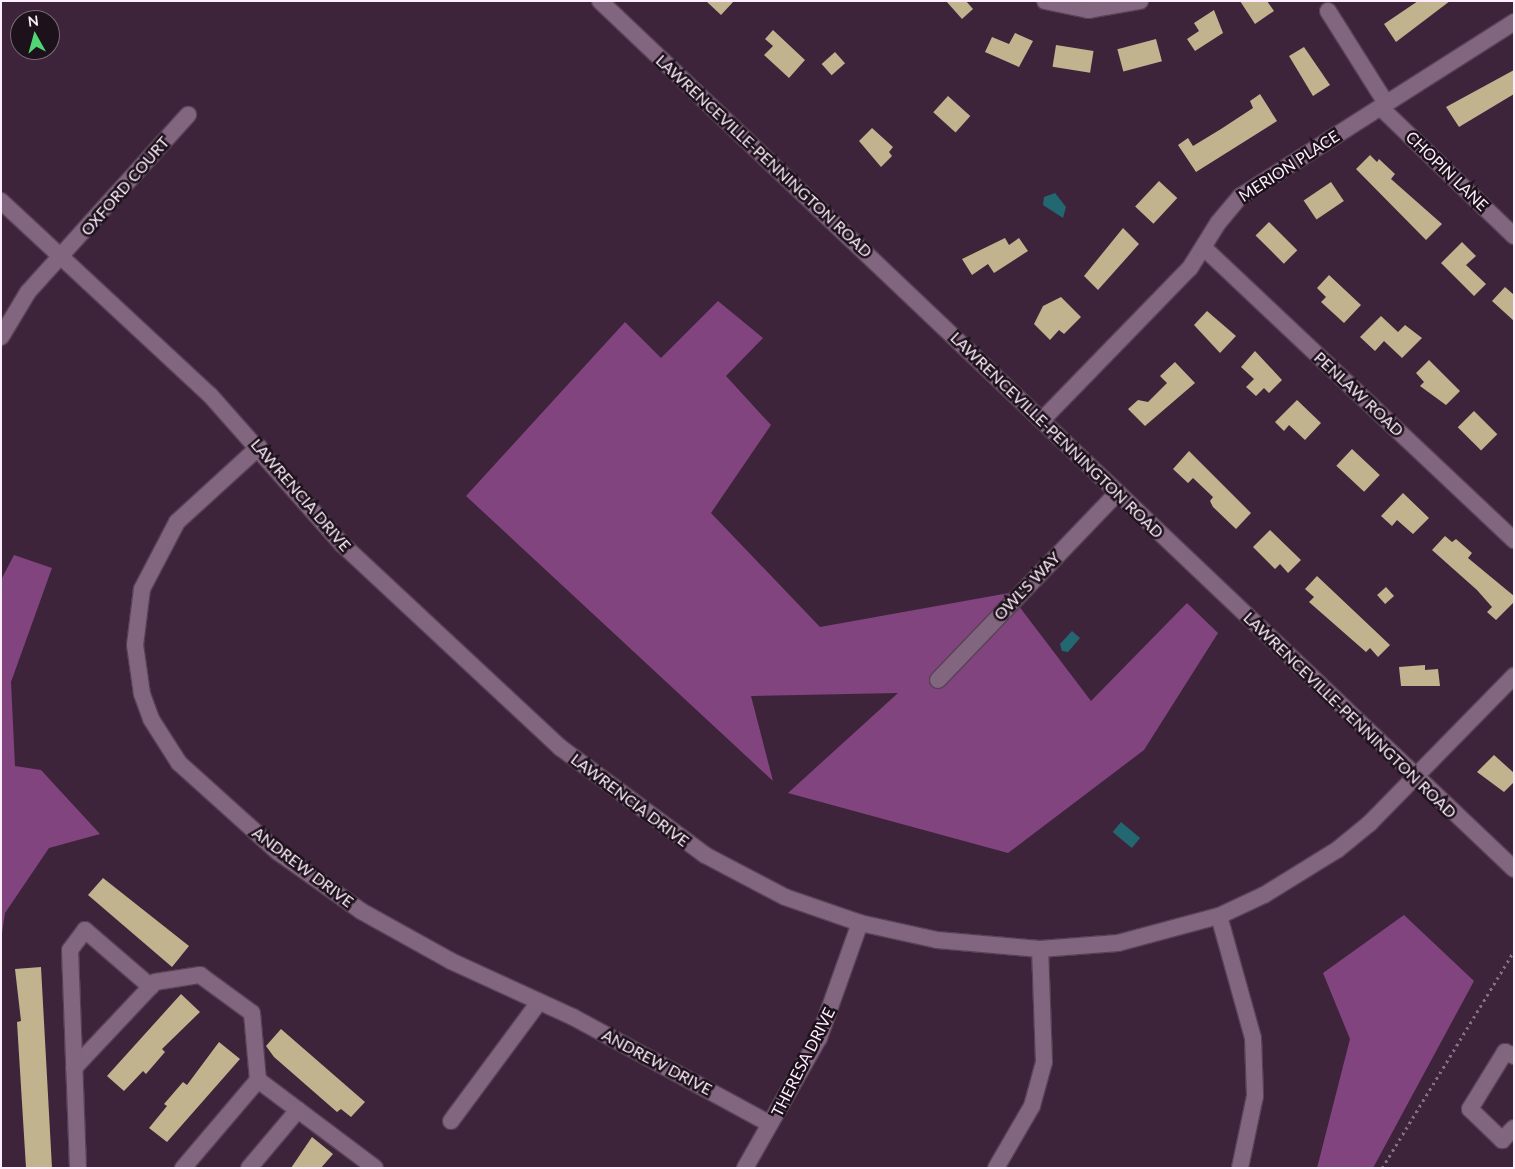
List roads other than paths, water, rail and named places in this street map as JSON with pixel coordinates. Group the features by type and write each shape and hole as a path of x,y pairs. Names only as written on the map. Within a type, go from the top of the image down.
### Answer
{"street":[{"name":"LAWRENCEVILLE-PENNINGTON ROAD","path":"600,1 1118,492 1415,778 1514,869"},
{"path":"1046,1 1088,10 1140,1"},
{"name":"CHOPIN LANE","path":"1328,11 1383,105 1514,236"},
{"name":"MERION PLACE","path":"1042,420 1173,287 1241,196 1514,22"},
{"name":"OXFORD COURT","path":"1,337 28,292 63,258 188,115"},
{"name":"LAWRENCIA DRIVE","path":"1,201 63,258 259,447 313,514 435,635 627,801 744,877 860,923 936,940 1040,949 1118,942 1219,916 1264,895 1337,850 1415,778"},
{"name":"PENLAW ROAD","path":"1204,248 1514,540"},
{"name":"ANDREW DRIVE","path":"259,447 184,515 151,564 136,618 135,645 151,719 174,756 197,782 311,877 405,937 539,1002 770,1124"},
{"name":"OWL'S WAY","path":"938,680 1118,492"},
{"path":"1415,778 1514,676"},
{"path":"1219,916 1253,1038 1255,1096 1240,1168"},
{"name":"THERESA DRIVE","path":"745,1168 819,1038 860,923"},
{"path":"78,1168 70,950 85,930 151,986"},
{"path":"996,1168 1032,1106 1044,1062 1040,949"},
{"path":"74,1068 155,982 200,975 252,1014 265,1085 376,1168"},
{"path":"451,1121 539,1002"},
{"path":"1514,1056 1505,1052 1470,1109 1502,1140 1514,1128"},
{"path":"188,1166 265,1085"},
{"path":"249,1168 298,1110"}]}
